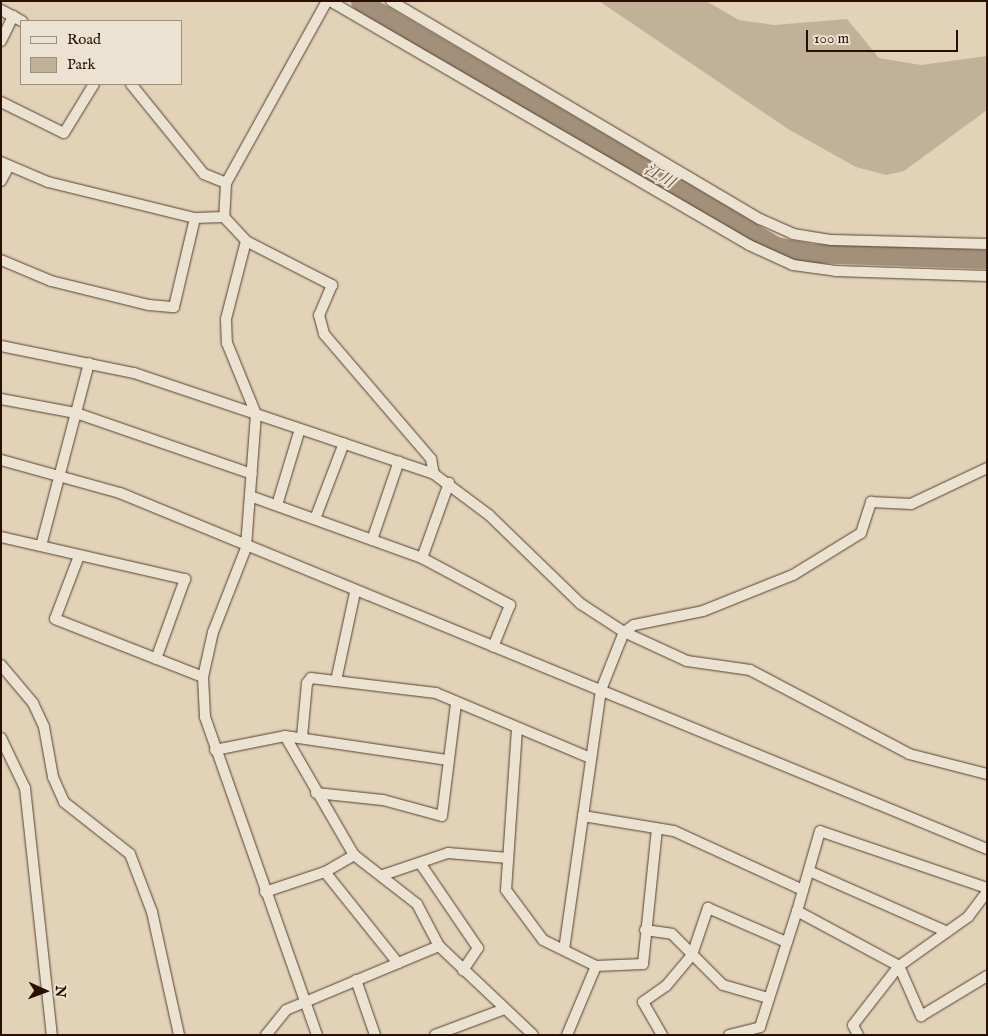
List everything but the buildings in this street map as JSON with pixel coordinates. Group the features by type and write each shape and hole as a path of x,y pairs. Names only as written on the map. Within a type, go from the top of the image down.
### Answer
{"street":[{"path":"224,218 226,183 329,1 750,245 793,265 836,271 987,276"},
{"path":"391,1 760,219 793,234 832,240 987,244"},
{"path":"1,10 17,19 1,41"},
{"path":"1,102 64,133 93,85"},
{"path":"132,85 140,90 204,174 226,183"},
{"path":"1,180 5,164 35,178 195,218 224,218 246,241 332,285 319,316 324,334 431,459 434,474"},
{"path":"1,260 51,281 149,305 174,307 195,218"},
{"path":"246,241 226,319 227,335 256,414 246,548 213,632 203,677 205,716 316,1035"},
{"path":"1,346 134,373 434,474 449,483 581,604 624,632 687,661 750,670 909,754 987,774"},
{"path":"41,546 88,363"},
{"path":"1,398 76,413 252,474"},
{"path":"277,506 300,429"},
{"path":"315,519 344,443"},
{"path":"1,460 120,493 246,548 601,690 987,849"},
{"path":"372,540 399,461"},
{"path":"564,950 601,690 624,632 634,625 703,611 793,575 861,533 871,502 911,504 970,472 987,468"},
{"path":"422,558 449,483"},
{"path":"250,496 422,558 510,605 493,647"},
{"path":"1,537 185,579 156,659"},
{"path":"79,556 54,619 203,677"},
{"path":"336,681 355,592"},
{"path":"1,665 33,703 44,727 53,777 64,802 130,854 152,912 179,1035"},
{"path":"302,736 307,683 311,678 436,693 456,704 591,758"},
{"path":"316,793 383,800 442,816 456,704"},
{"path":"517,728 506,890 543,940 596,966 643,964 645,930 657,829"},
{"path":"216,750 286,736 302,736 448,760"},
{"path":"286,736 316,793 354,855 383,875 417,904 439,946 502,1010 533,1035"},
{"path":"1,738 25,788 52,1035"},
{"path":"583,816 674,831 803,890"},
{"path":"729,1035 760,1027 784,942 797,911 820,831 987,890 968,917 899,966 854,1025 858,1035"},
{"path":"383,875 448,853 508,858"},
{"path":"266,892 325,872 354,855"},
{"path":"420,862 478,948 462,970"},
{"path":"808,871 947,932"},
{"path":"325,872 398,963"},
{"path":"662,1035 643,1002 666,986 692,955 708,908 784,942"},
{"path":"797,911 899,966 921,1016 987,976"},
{"path":"645,930 672,934 723,985 768,998"},
{"path":"266,1035 286,1010 439,946"},
{"path":"567,1035 596,966"},
{"path":"356,980 375,1035"},
{"path":"435,1035 502,1010"}],"green space":[{"path":"599,1 706,1 739,20 774,25 847,19 879,58 921,65 987,56 987,110 904,171 886,175 856,167 788,129"}],"waterway":[{"name":"江川","path":"360,1 776,246 812,253 987,259"}]}
